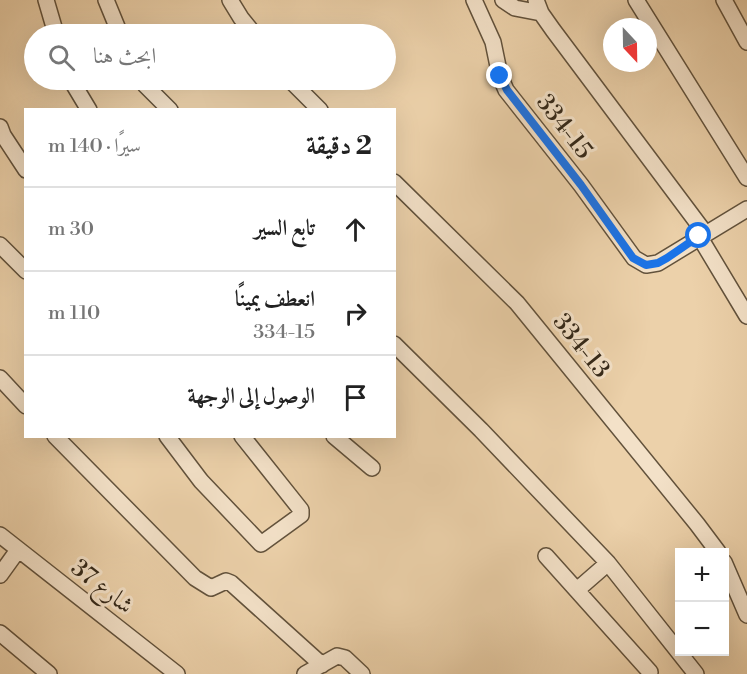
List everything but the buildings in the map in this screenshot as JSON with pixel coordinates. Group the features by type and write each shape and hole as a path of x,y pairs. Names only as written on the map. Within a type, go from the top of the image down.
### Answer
{"street":[{"path":"46,0 53,24"},
{"path":"106,0 116,24"},
{"path":"230,0 246,24"},
{"name":"334-15","path":"474,0 493,42 500,76 507,90 574,176 633,258 646,265 658,263 702,235"},
{"path":"503,0 515,8 538,6 702,235 747,316"},
{"path":"636,0 747,178"},
{"path":"724,0 747,42"},
{"path":"77,90 88,108"},
{"path":"151,90 168,108"},
{"path":"300,90 318,108"},
{"path":"0,127 24,167"},
{"name":"334-13","path":"396,184 517,303 715,548"},
{"path":"702,235 747,209"},
{"path":"0,245 24,269"},
{"path":"396,346 481,430 608,563 696,674"},
{"path":"0,378 24,404"},
{"path":"57,438 195,578 211,588 222,582 231,583 322,664"},
{"path":"169,438 201,481 261,544 301,515 301,510 244,438"},
{"path":"336,438 372,468"},
{"name":"شارع 37","path":"0,535 177,674"},
{"path":"0,575 18,550"},
{"path":"546,556 650,672"},
{"path":"577,590 608,563"},
{"path":"729,574 747,615"},
{"path":"0,633 49,674"},
{"path":"305,674 337,656 341,656 363,674"}],"route":[{"path":"500,76 507,90 581,185 633,258 646,265 658,263 699,236"}]}
